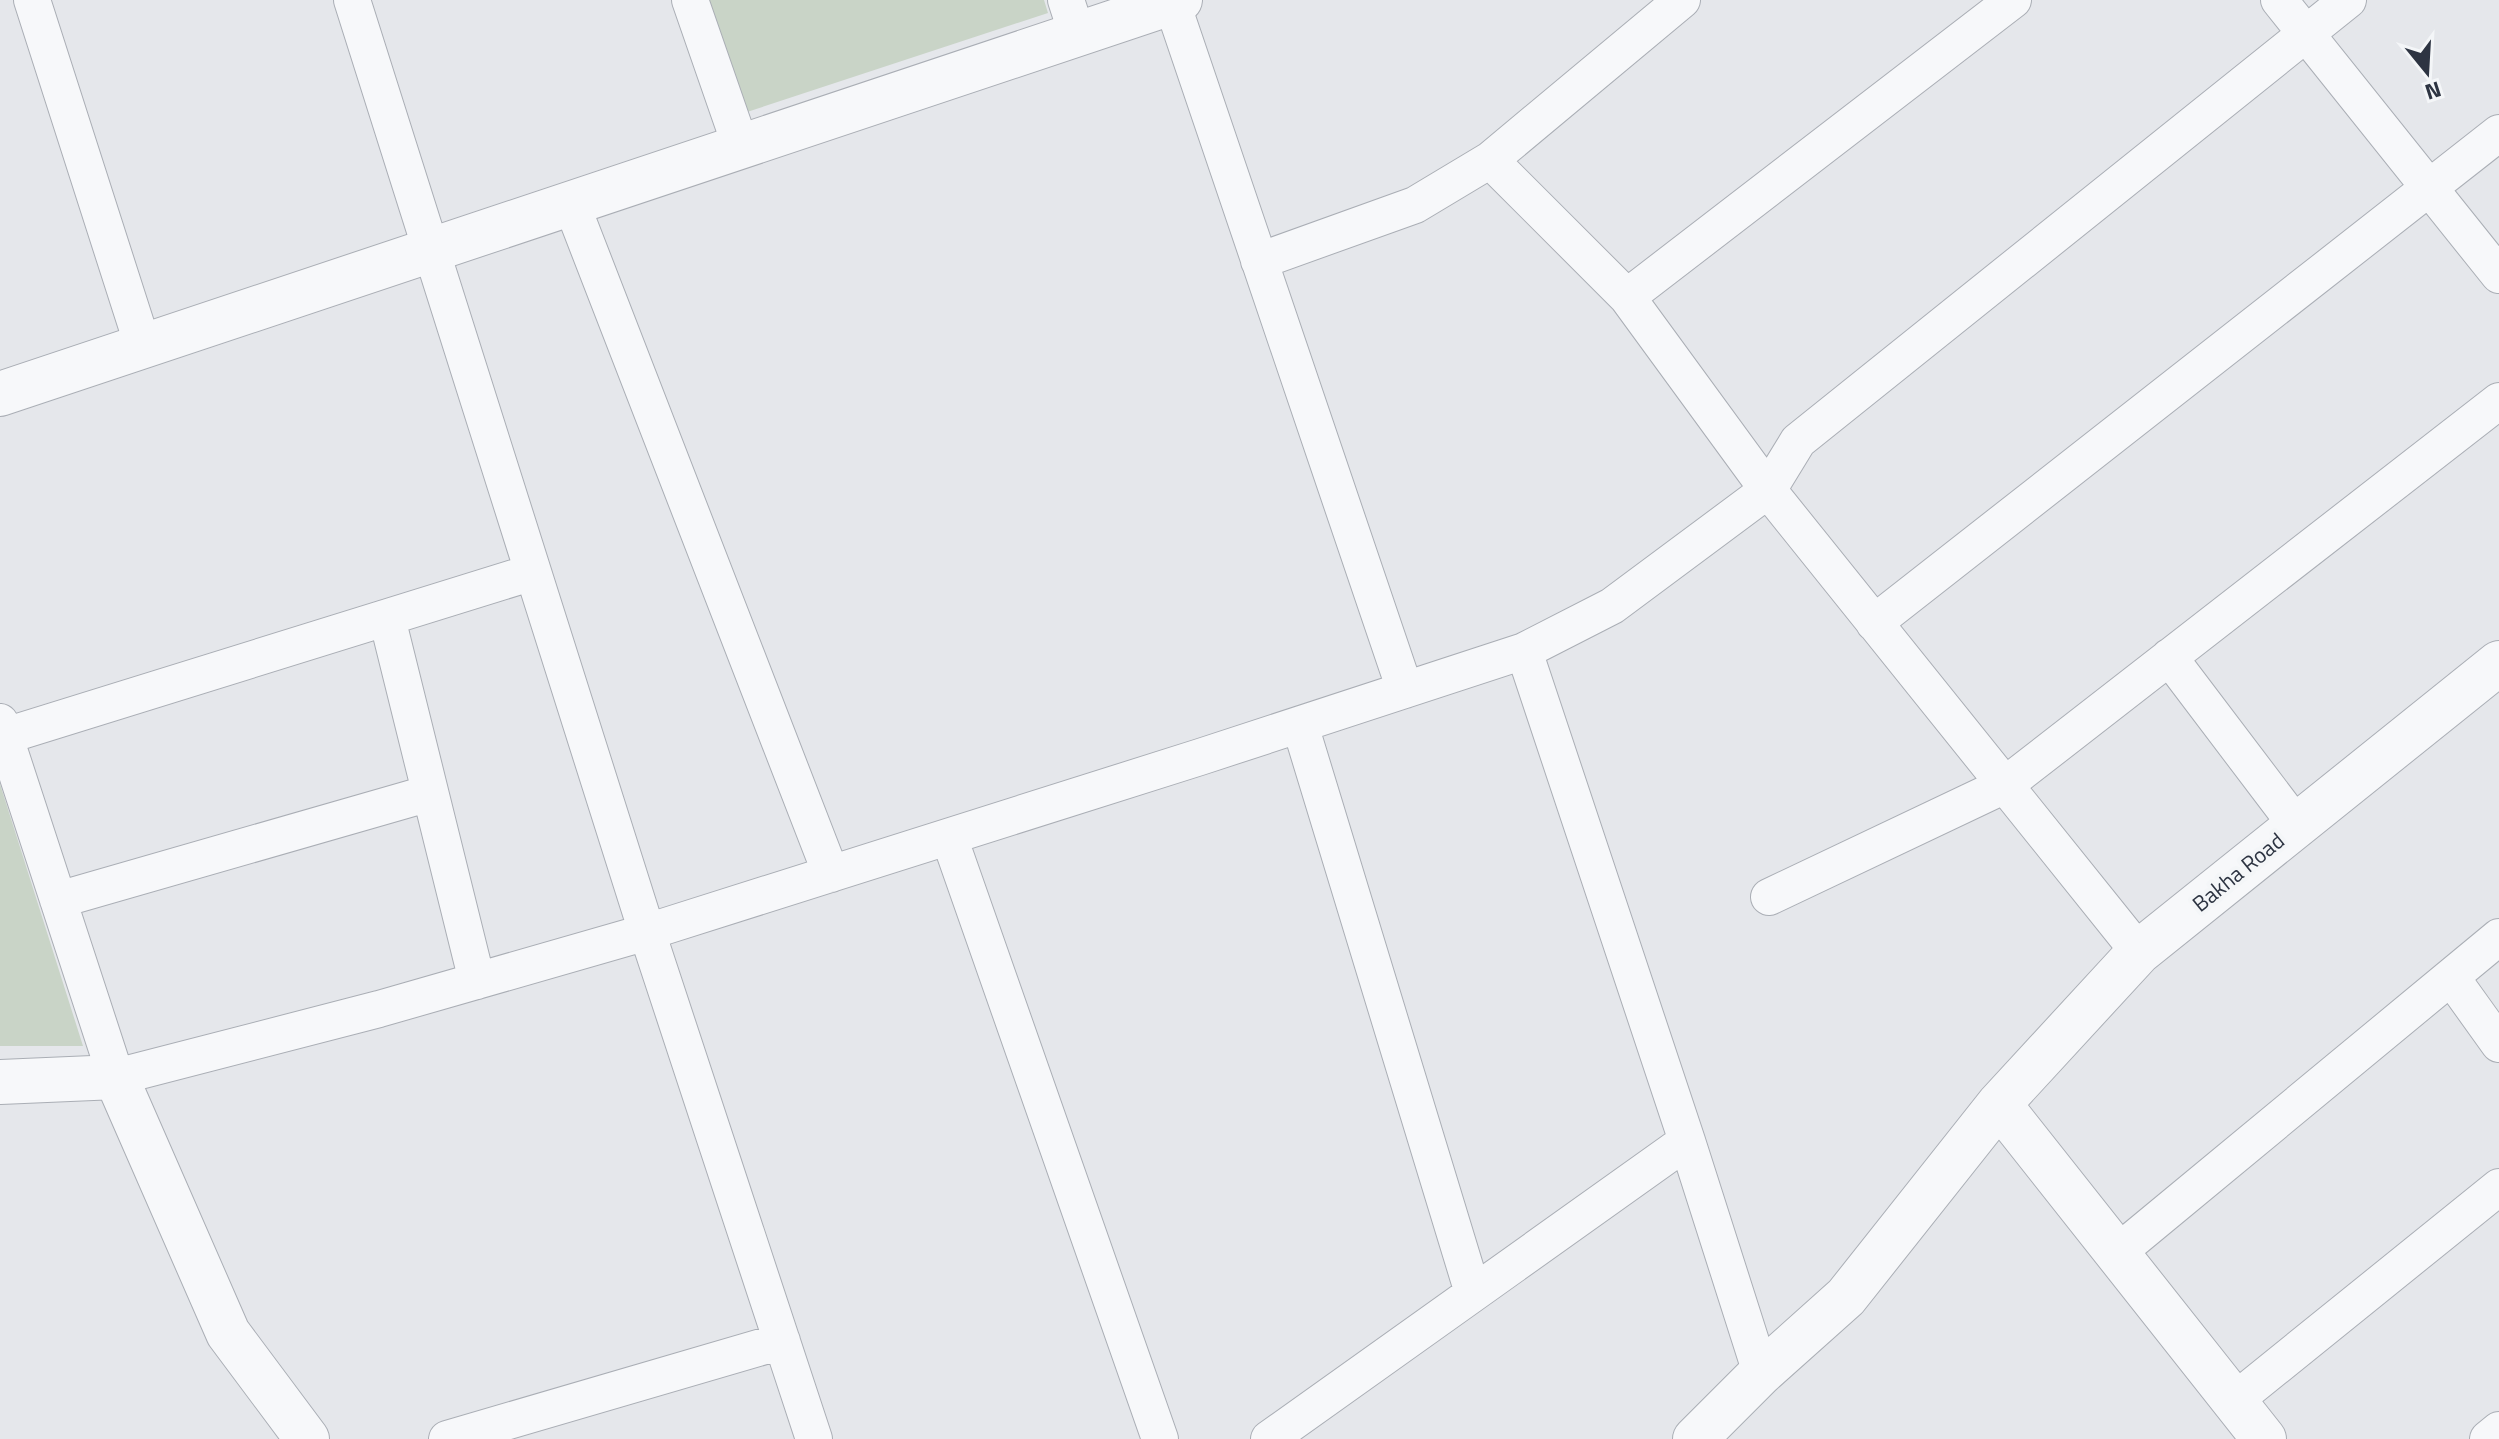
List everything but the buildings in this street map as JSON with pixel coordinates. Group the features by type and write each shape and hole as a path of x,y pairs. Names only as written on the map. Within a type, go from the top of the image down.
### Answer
{"street":[{"path":"32,0 143,346"},
{"path":"352,0 647,932 814,1439"},
{"path":"690,0 741,147"},
{"path":"1259,261 1415,205 1490,160 1682,0"},
{"path":"1627,297 2013,0"},
{"path":"2279,0 2499,275"},
{"path":"0,1082 116,1077 477,981 647,932 949,837 1524,651 1612,606 1768,490 1798,441 2348,0"},
{"path":"0,394 741,147 1072,17 1176,1 1259,261 1405,690"},
{"path":"1874,623 2499,133"},
{"path":"1490,160 1627,297 1768,490 2139,952"},
{"path":"571,203 831,874"},
{"path":"1769,897 2005,785 2499,401"},
{"path":"307,1439 228,1333 116,1077 2,729 387,618 533,572"},
{"path":"387,618 477,981"},
{"path":"1524,651 1761,1373"},
{"path":"2169,657 2297,826"},
{"name":"Bakha Road","path":"1695,1439 1761,1373 1846,1297 1999,1104 2139,952 2499,663"},
{"path":"1300,725 1473,1293"},
{"path":"58,900 430,793"},
{"path":"949,837 1160,1439"},
{"path":"2117,1253 2499,937"},
{"path":"2451,977 2499,1044"},
{"path":"1999,1104 2264,1439"},
{"path":"1269,1439 1687,1141"},
{"path":"2234,1401 2499,1187"},
{"path":"447,1439 782,1341"},
{"path":"2488,1439 2499,1430"}],"shaded area":[{"path":"707,0 1044,0 1048,13 744,113"},
{"path":"0,784 83,1046 0,1046"}]}
